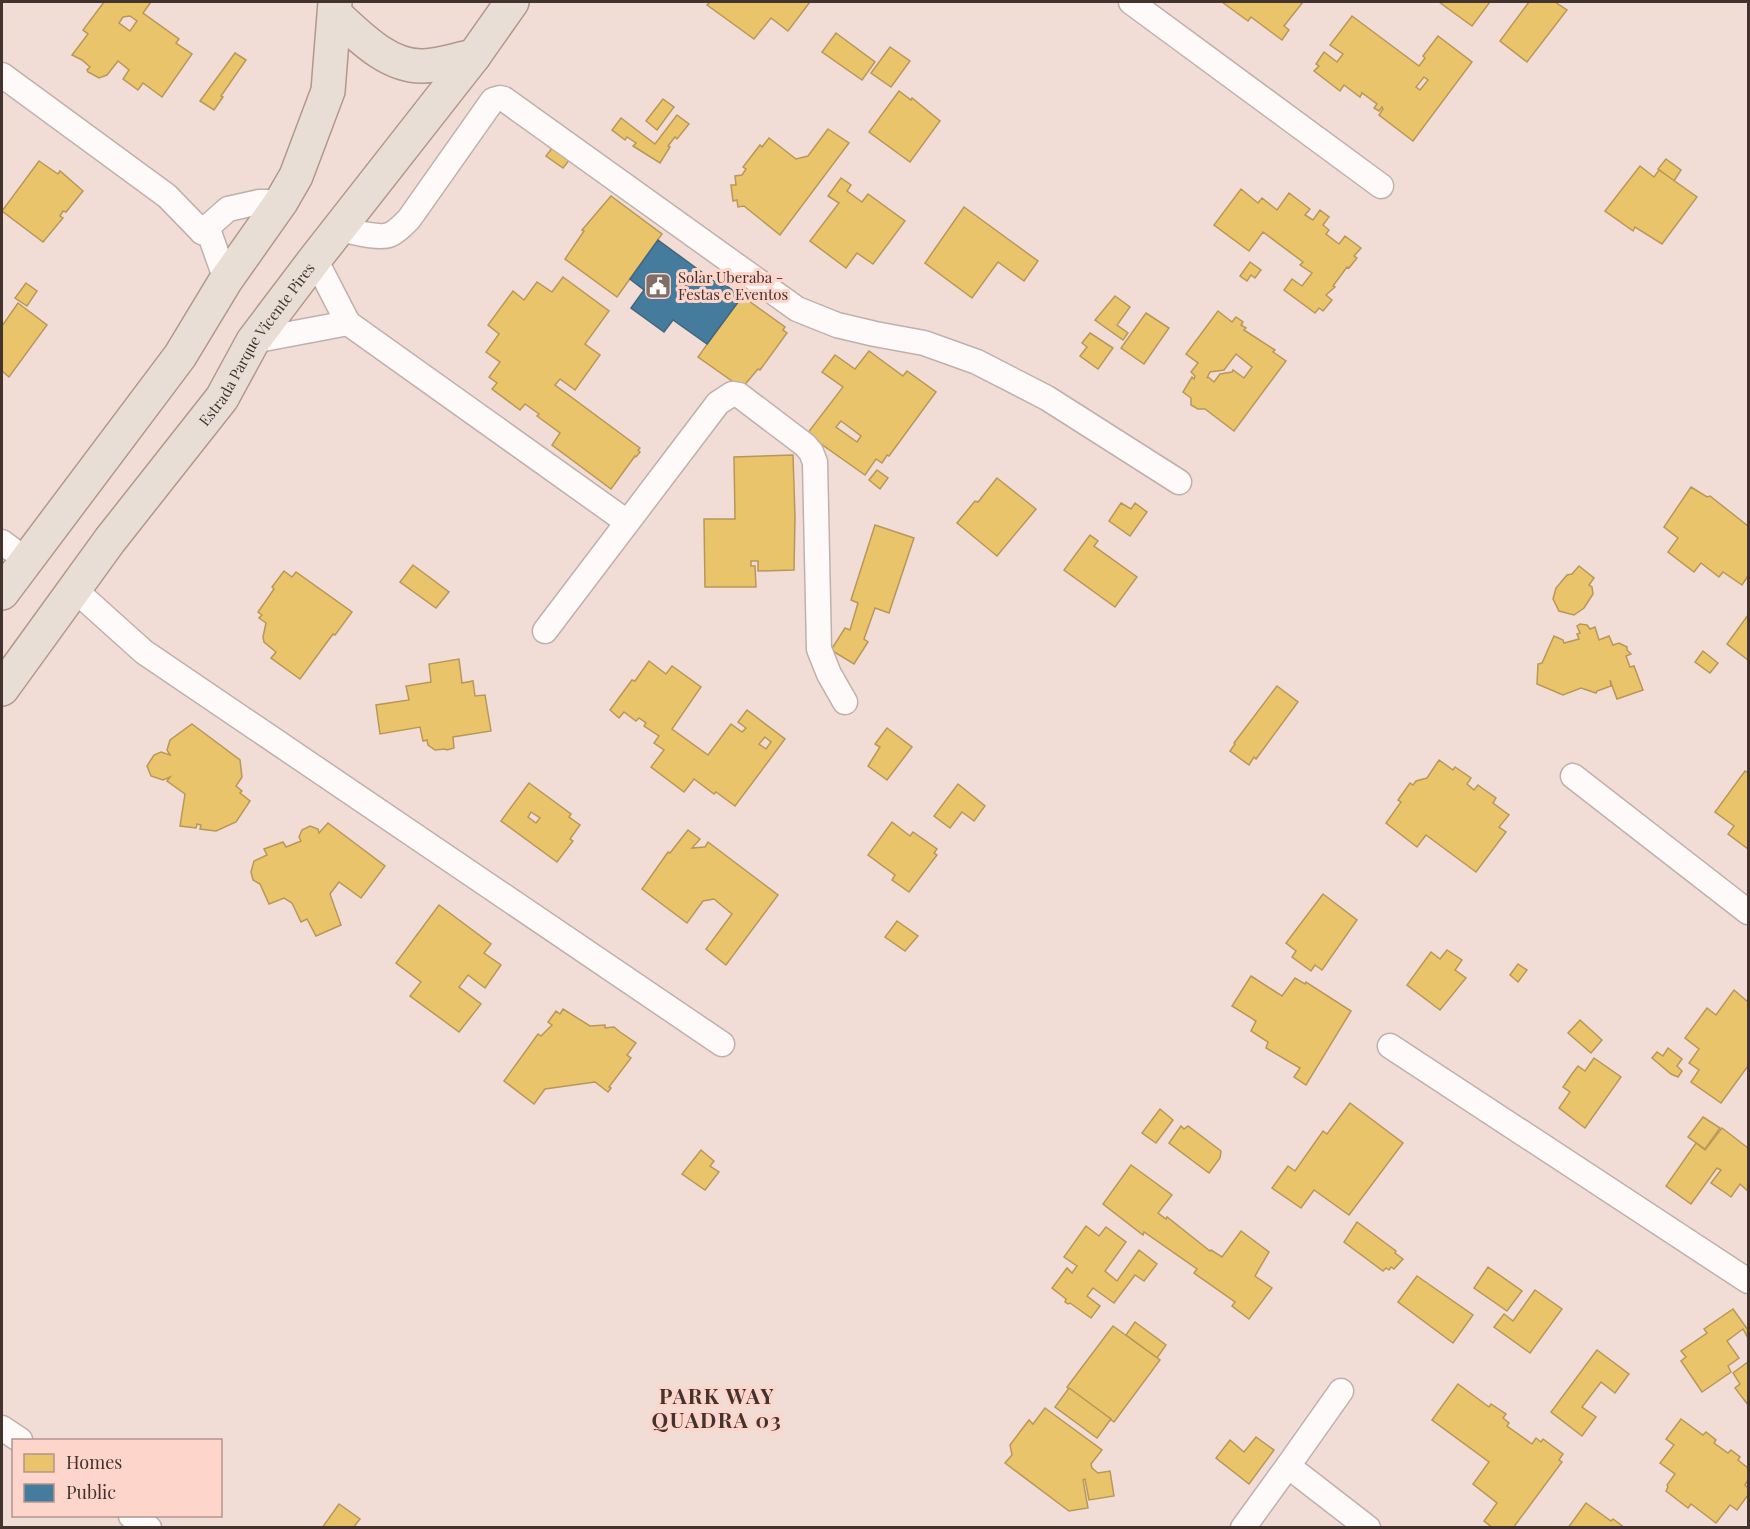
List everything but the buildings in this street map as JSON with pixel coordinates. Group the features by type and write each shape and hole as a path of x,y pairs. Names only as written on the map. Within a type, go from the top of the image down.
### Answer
{"main road":[{"name":"Estrada Parque Vicente Pires","path":"2,689 110,540 222,398 253,341 474,56 512,2"},
{"path":"335,8 357,34 386,56 405,64 424,66 474,56"},
{"path":"2,593 14,551 180,356 226,280 281,202 296,176 328,91 335,8"}],"street":[{"path":"1131,2 1381,186"},
{"path":"2,75 167,196 202,232 210,236 226,280"},
{"path":"339,229 380,236 388,236 398,230 409,219 493,100 504,99 797,309 837,325 924,344 977,362 1047,398 1179,482"},
{"path":"202,232 228,209 259,202 281,202"},
{"path":"315,259 348,323 627,522"},
{"path":"253,341 348,323"},
{"path":"545,631 718,403 732,394 739,395 811,452 814,462 819,649 829,674 845,702"},
{"path":"75,590 144,652 722,1044"},
{"path":"1573,776 1749,912"},
{"path":"1390,1046 1749,1281"},
{"path":"1243,1527 1341,1391"},
{"path":"2,1428 18,1439"},
{"path":"1288,1466 1368,1527"},
{"path":"134,1517 149,1527"}],"place":[{"name":"Solar Uberaba - Festas e Eventos","path":"658,286"}],"district":[{"name":"PARK WAY QUADRA 03","path":"717,1407"}]}
